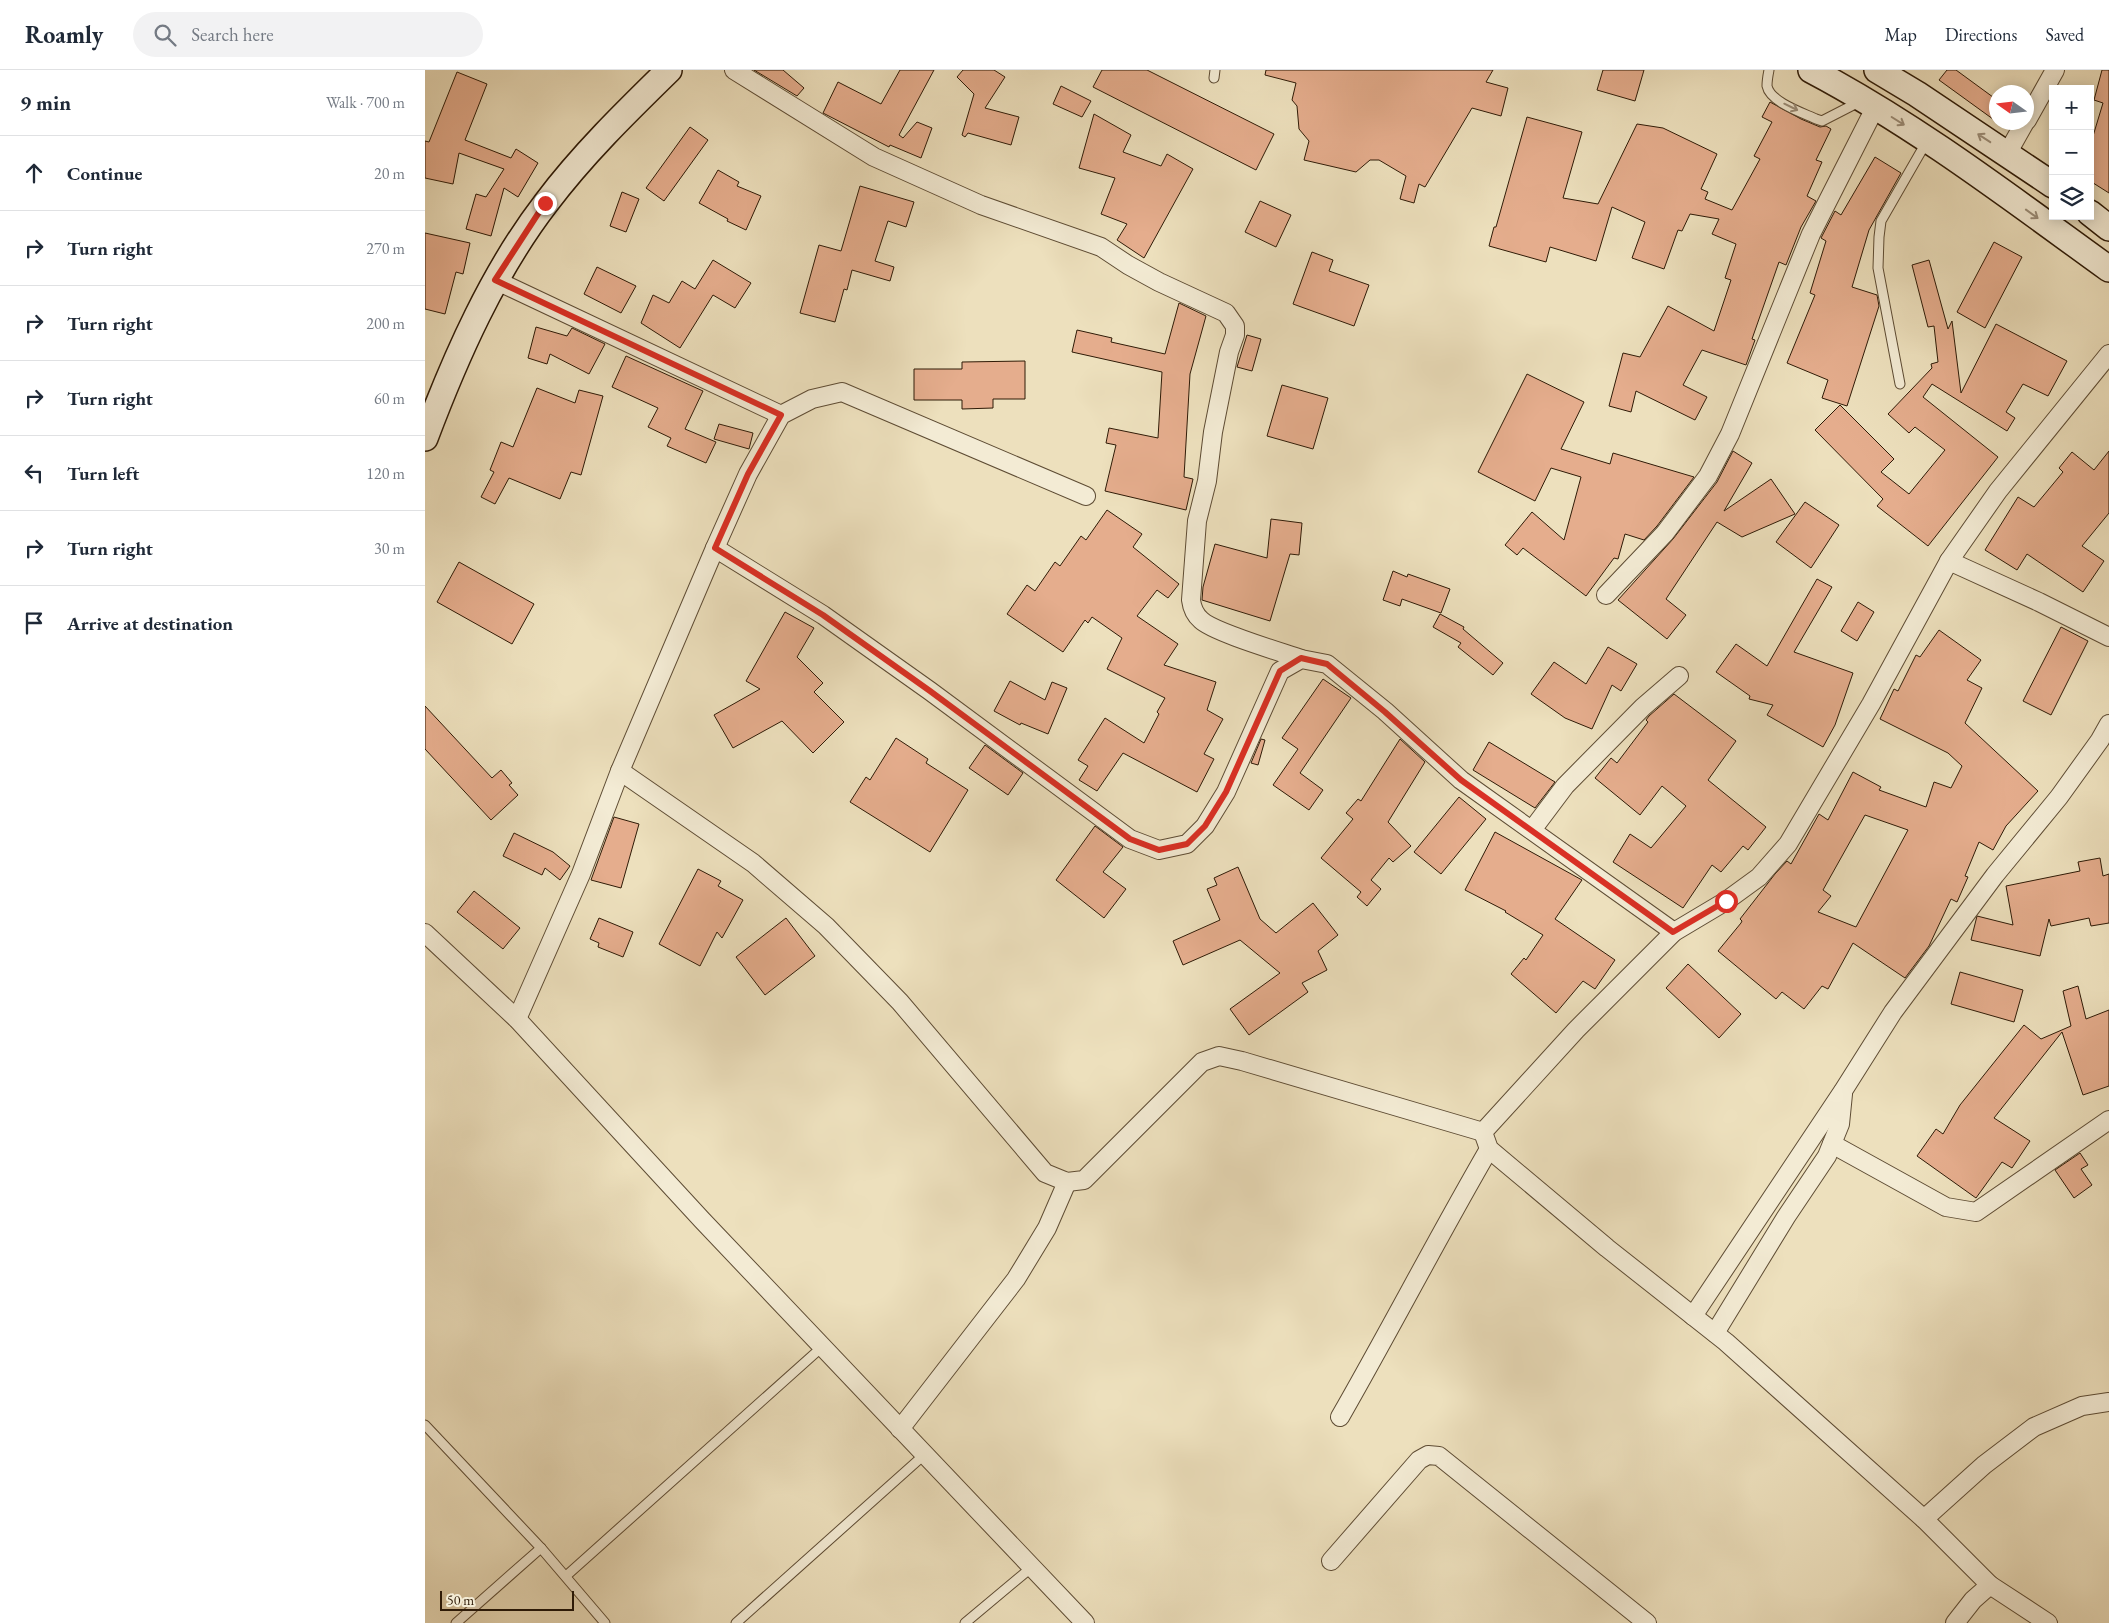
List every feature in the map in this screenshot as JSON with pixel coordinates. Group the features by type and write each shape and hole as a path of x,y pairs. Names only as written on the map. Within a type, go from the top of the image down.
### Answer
{"main road":[{"path":"425,438 449,373 495,280 545,203 616,121 669,70"},
{"path":"1811,70 1870,103 1928,139 2109,269"},
{"path":"1877,70 1917,94 2049,182"},
{"path":"2094,216 2109,228"}],"street":[{"path":"734,70 874,157 981,205 1101,247 1151,278 1226,313 1235,326 1235,335 1229,352 1213,432 1207,480 1197,521 1191,600 1193,610 1202,622 1222,631 1301,658 1327,664 1385,712 1461,780 1673,932"},
{"path":"2034,107 2055,70"},
{"path":"1607,595 1665,533 1708,476 1730,434 1811,234 1870,103"},
{"path":"2007,154 2021,130"},
{"path":"495,280 781,415"},
{"path":"1483,1132 1576,1030 1673,932 1726,901 1759,877 1788,844 1871,704 1949,561 1997,491 2109,354"},
{"path":"517,1019 581,874 619,771 715,548 748,474 781,415 812,398 842,392 1086,496"},
{"path":"715,548 831,620 1130,839 1159,850 1187,844 1205,826 1226,792 1280,671 1301,658"},
{"path":"1949,561 2039,602 2109,637"},
{"path":"1532,830 1565,786 1643,707 1679,676"},
{"path":"1693,1316 1843,1091 1893,1012 1995,874 2065,788 2100,740 2109,724"},
{"path":"619,771 753,863 825,926 900,1002 1045,1173 1067,1182 1084,1180 1202,1062 1219,1056 1242,1061 1362,1098 1483,1132"},
{"path":"425,933 517,1019 702,1220 1085,1623"},
{"path":"1715,1333 1786,1217 1827,1156 1839,1124 1843,1091"},
{"path":"1832,1144 1946,1207 1976,1212 2109,1120"},
{"path":"1483,1132 1489,1149 1607,1248 1715,1333 1923,1519 1990,1585 2048,1623"},
{"path":"1340,1417 1388,1334 1433,1245 1489,1149"},
{"path":"899,1428 1016,1279 1047,1228 1067,1182"},
{"path":"1923,1519 1984,1465 2034,1427 2082,1406 2109,1402"},
{"path":"1331,1561 1419,1460 1429,1455 1439,1456 1647,1623"},
{"path":"1955,1623 1973,1600 1990,1585"}],"lane":[{"path":"1769,70 1767,86 1771,95 1816,119 1822,120 1870,103"},
{"path":"1900,384 1878,268 1879,237 1881,221 1928,139"},
{"path":"566,1576 822,1347"},
{"path":"425,1425 541,1548 605,1623"},
{"path":"736,1623 924,1455"},
{"path":"456,1623 541,1548"},
{"path":"965,1623 1032,1567"}],"building":[{"path":"754,70 783,70 804,88 797,96"},
{"path":"900,70 934,70 899,135 903,138 917,122 932,128 921,158 890,145 889,147 823,113 838,82 881,104"},
{"path":"963,70 994,70 1005,77 985,108 1019,117 1011,145 968,133 965,137 962,135 974,94 957,77"},
{"path":"1102,70 1147,70 1274,134 1256,170 1093,87"},
{"path":"1266,70 1493,70 1486,82 1508,88 1501,116 1472,108 1425,187 1419,184 1414,203 1400,199 1406,176 1379,160 1370,160 1356,172 1304,160 1309,141 1299,129 1297,106 1292,100 1296,83 1265,75"},
{"path":"1603,70 1644,70 1635,101 1597,90"},
{"path":"1947,70 1956,70 1989,94 1989,116 1939,80"},
{"path":"2102,70 2109,70 2109,193 2094,184 2094,133 2103,103 2094,100"},
{"path":"457,72 487,84 465,140 511,158 516,149 538,163 518,197 504,188 491,236 466,229 476,194 486,197 504,169 459,153 453,184 425,178 425,141 429,142"},
{"path":"1061,86 1091,101 1082,117 1053,104"},
{"path":"1770,102 1801,119 1820,127 1826,126 1831,129 1816,160 1822,162 1807,196 1816,201 1801,227 1786,265 1779,262 1752,339 1755,340 1746,365 1702,350 1683,385 1707,397 1695,420 1636,391 1631,412 1609,406 1623,353 1640,357 1668,306 1714,331 1731,280 1725,278 1736,244 1712,234 1719,219 1690,214 1682,231 1678,230 1664,269 1632,258 1645,222 1612,207 1596,261 1550,247 1546,262 1489,246 1527,117 1582,132 1563,198 1598,204 1637,124 1663,128 1717,154 1701,189 1708,192 1705,199 1732,210 1760,159 1754,156 1772,122 1762,117"},
{"path":"1094,114 1131,135 1123,152 1161,166 1167,154 1193,169 1144,258 1117,240 1127,224 1101,214 1115,178 1079,168"},
{"path":"690,127 708,140 664,201 646,188"},
{"path":"1875,157 1901,173 1869,230 1852,287 1877,295 1879,306 1847,406 1822,398 1828,380 1787,363 1815,295 1810,293 1826,241 1821,238 1835,211 1841,215"},
{"path":"718,170 739,182 737,186 761,196 746,230 727,221 728,219 699,203"},
{"path":"860,186 914,202 906,227 888,221 875,261 894,267 890,281 852,270 847,290 844,289 835,322 800,313 819,245 841,251"},
{"path":"622,192 639,199 626,232 610,226"},
{"path":"1260,201 1291,215 1276,247 1245,232"},
{"path":"425,233 470,243 463,274 456,272 445,314 425,309"},
{"path":"1994,242 2022,257 1985,328 1957,312"},
{"path":"1312,252 1333,260 1329,271 1369,285 1354,326 1293,304"},
{"path":"713,260 751,283 735,308 713,295 680,348 641,323 653,295 669,303 682,281 695,289"},
{"path":"1929,260 1948,329 1952,321 1961,393 1996,324 2067,361 2048,396 2023,384 2006,412 2015,418 2007,431 1932,384 1923,397 1998,457 1928,546 1877,506 1883,499 1815,430 1840,405 1894,459 1881,472 1909,494 1945,450 1915,427 1909,433 1888,414 1932,368 1931,364 1938,362 1934,326 1928,327 1912,265"},
{"path":"597,267 636,286 621,313 584,294"},
{"path":"1179,303 1206,316 1190,374 1184,477 1193,479 1186,510 1105,491 1116,445 1106,443 1109,428 1158,438 1162,372 1072,352 1077,330 1112,338 1111,342 1165,354"},
{"path":"536,327 567,336 572,328 605,344 589,374 550,354 547,364 528,358"},
{"path":"1247,335 1261,339 1252,371 1237,367"},
{"path":"626,356 703,391 685,429 716,442 706,463 667,446 671,438 648,427 658,408 612,387"},
{"path":"1025,361 1025,399 993,399 993,408 962,409 962,400 914,400 914,369 962,369 962,362"},
{"path":"1527,374 1584,402 1561,449 1610,464 1613,453 1694,477 1644,540 1625,534 1618,559 1614,558 1586,596 1523,548 1517,555 1505,545 1532,512 1564,540 1581,477 1551,468 1535,501 1478,472"},
{"path":"1282,385 1328,398 1313,449 1267,436"},
{"path":"537,388 575,403 579,390 603,396 581,475 571,472 560,499 509,478 495,504 481,497 494,472 490,470 501,442 513,447"},
{"path":"719,424 753,433 749,449 714,439"},
{"path":"1733,451 1752,463 1724,511 1771,479 1795,514 1742,537 1717,522 1666,599 1686,615 1667,639 1618,600 1673,539 1717,482"},
{"path":"2109,451 2109,513 2082,546 2104,561 2083,592 2027,554 2017,570 1985,550 2018,497 2034,507 2063,472 2059,468 2072,452 2094,470"},
{"path":"1805,502 1839,525 1811,568 1776,542"},
{"path":"1107,510 1142,534 1133,547 1179,584 1168,598 1157,590 1137,616 1178,644 1164,665 1216,682 1207,710 1223,719 1204,754 1214,759 1197,792 1123,753 1097,791 1079,780 1088,766 1078,760 1105,718 1144,743 1165,698 1107,669 1122,638 1092,617 1088,623 1085,620 1063,652 1007,614 1027,585 1035,591 1055,562 1060,566 1081,536 1086,540"},
{"path":"1271,519 1302,523 1299,555 1290,554 1270,621 1202,600 1203,587 1215,544 1267,558"},
{"path":"459,562 534,604 512,644 437,602"},
{"path":"1393,571 1407,577 1408,574 1450,589 1441,613 1402,599 1400,606 1383,600"},
{"path":"1817,579 1832,587 1794,652 1853,673 1835,725 1823,747 1767,715 1773,705 1749,699 1750,696 1716,672 1736,644 1767,666"},
{"path":"1858,602 1874,612 1857,641 1841,631"},
{"path":"785,612 814,628 797,657 823,683 814,692 844,722 813,753 782,721 733,748 714,715 760,689 746,681"},
{"path":"1440,614 1464,627 1463,629 1503,663 1493,675 1458,647 1461,643 1433,627"},
{"path":"2061,627 2088,641 2051,715 2023,701"},
{"path":"1939,630 1981,660 1967,680 1982,688 1965,723 2038,791 2006,826 1993,850 1979,842 1965,876 1968,877 1957,902 1951,899 1929,946 1905,978 1853,943 1828,989 1822,986 1804,1009 1782,992 1776,999 1718,951 1741,923 1740,919 1775,874 1787,861 1791,864 1819,814 1828,820 1853,772 1881,787 1879,790 1926,807 1934,782 1951,788 1962,766 1948,753 1880,719 1894,689 1898,691 1916,655 1920,657","holes":["1865,815 1908,830 1856,927 1818,912 1831,896 1823,890"]},
{"path":"1608,647 1637,664 1621,691 1612,685 1592,729 1565,718 1531,694 1554,662 1586,684"},
{"path":"1323,679 1351,698 1300,773 1323,790 1309,810 1273,785 1298,749 1282,738"},
{"path":"1010,681 1045,700 1052,682 1067,688 1048,734 1021,723 1020,725 994,711"},
{"path":"1674,694 1736,741 1708,780 1766,827 1748,850 1743,846 1721,872 1712,865 1683,908 1613,862 1630,834 1651,848 1686,806 1662,786 1640,815 1595,778 1611,758 1617,763 1648,722 1646,720 1649,716"},
{"path":"425,706 492,778 501,770 512,783 509,785 518,795 491,820 425,749"},
{"path":"896,738 928,759 926,763 968,790 930,852 850,802 866,777 870,780"},
{"path":"1261,739 1265,740 1258,765 1251,763"},
{"path":"1400,739 1425,762 1388,822 1411,846 1393,862 1389,858 1371,880 1381,889 1367,906 1357,897 1361,892 1321,858 1353,819 1346,813 1358,799 1361,801"},
{"path":"1489,742 1555,782 1535,808 1473,770"},
{"path":"985,745 1023,773 1008,795 969,768"},
{"path":"1459,797 1486,819 1441,874 1414,852"},
{"path":"614,817 639,824 621,888 591,880"},
{"path":"1095,826 1123,847 1103,872 1126,889 1104,918 1056,880"},
{"path":"1495,832 1582,880 1555,919 1615,960 1595,989 1583,981 1556,1013 1511,974 1524,958 1526,960 1543,935 1506,911 1465,890"},
{"path":"514,833 553,852 570,866 560,880 545,868 542,875 503,856"},
{"path":"2100,858 2103,876 2109,874 2109,923 2091,926 2089,918 2051,926 2049,919 2040,956 1971,940 1977,916 2013,925 2006,886 2080,871 2078,862"},
{"path":"1238,867 1260,919 1276,933 1313,903 1338,935 1318,951 1327,970 1302,983 1308,992 1249,1035 1230,1009 1280,973 1240,940 1183,965 1173,941 1220,920 1207,889 1217,885 1214,878"},
{"path":"698,869 721,881 718,886 743,900 722,938 717,932 700,966 659,944"},
{"path":"474,891 520,928 503,949 457,912"},
{"path":"599,918 633,932 623,957 598,947 599,943 590,939"},
{"path":"786,918 815,956 765,995 736,957"},
{"path":"1688,964 1741,1014 1719,1038 1666,988"},
{"path":"1960,972 2023,990 2014,1022 1951,1004"},
{"path":"2078,986 2086,1019 2109,1010 2109,1086 2083,1095 2062,1032 1994,1118 2030,1141 2012,1168 2002,1162 1976,1198 1917,1156 1936,1129 1943,1134 1960,1105 2024,1025 2041,1039 2071,1026 2063,991"},
{"path":"2080,1153 2088,1165 2081,1169 2092,1185 2074,1198 2055,1170"}],"route":[{"path":"545,203 495,280 781,415 748,474 715,548 823,615 930,691 1130,839 1159,850 1187,844 1205,826 1226,792 1280,671 1301,658 1327,664 1385,712 1461,780 1673,932 1726,901"}]}
